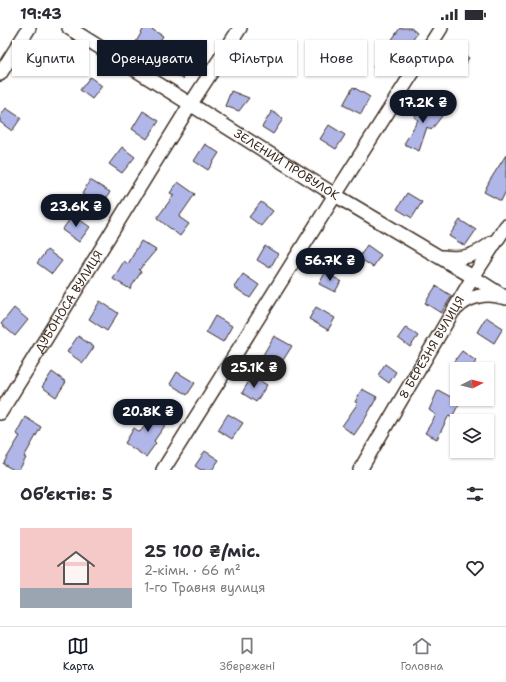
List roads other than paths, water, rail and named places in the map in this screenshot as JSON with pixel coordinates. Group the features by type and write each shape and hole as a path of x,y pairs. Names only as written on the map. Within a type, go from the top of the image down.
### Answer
{"street":[{"path":"0,74 29,28"},
{"name":"ЗЕЛЕНИЙ ПРОВУЛОК","path":"69,28 335,195 473,277 506,299"},
{"name":"ДУБОНОСА ВУЛИЦЯ","path":"0,413 190,105 240,28"},
{"path":"163,470 441,28"},
{"name":"8 БЕРЕЗНЯ ВУЛИЦЯ","path":"360,470 452,312 506,226"},
{"path":"438,256 457,259 468,257 488,246 498,238"},
{"path":"452,312 461,304 479,296 495,295 506,299"}]}
